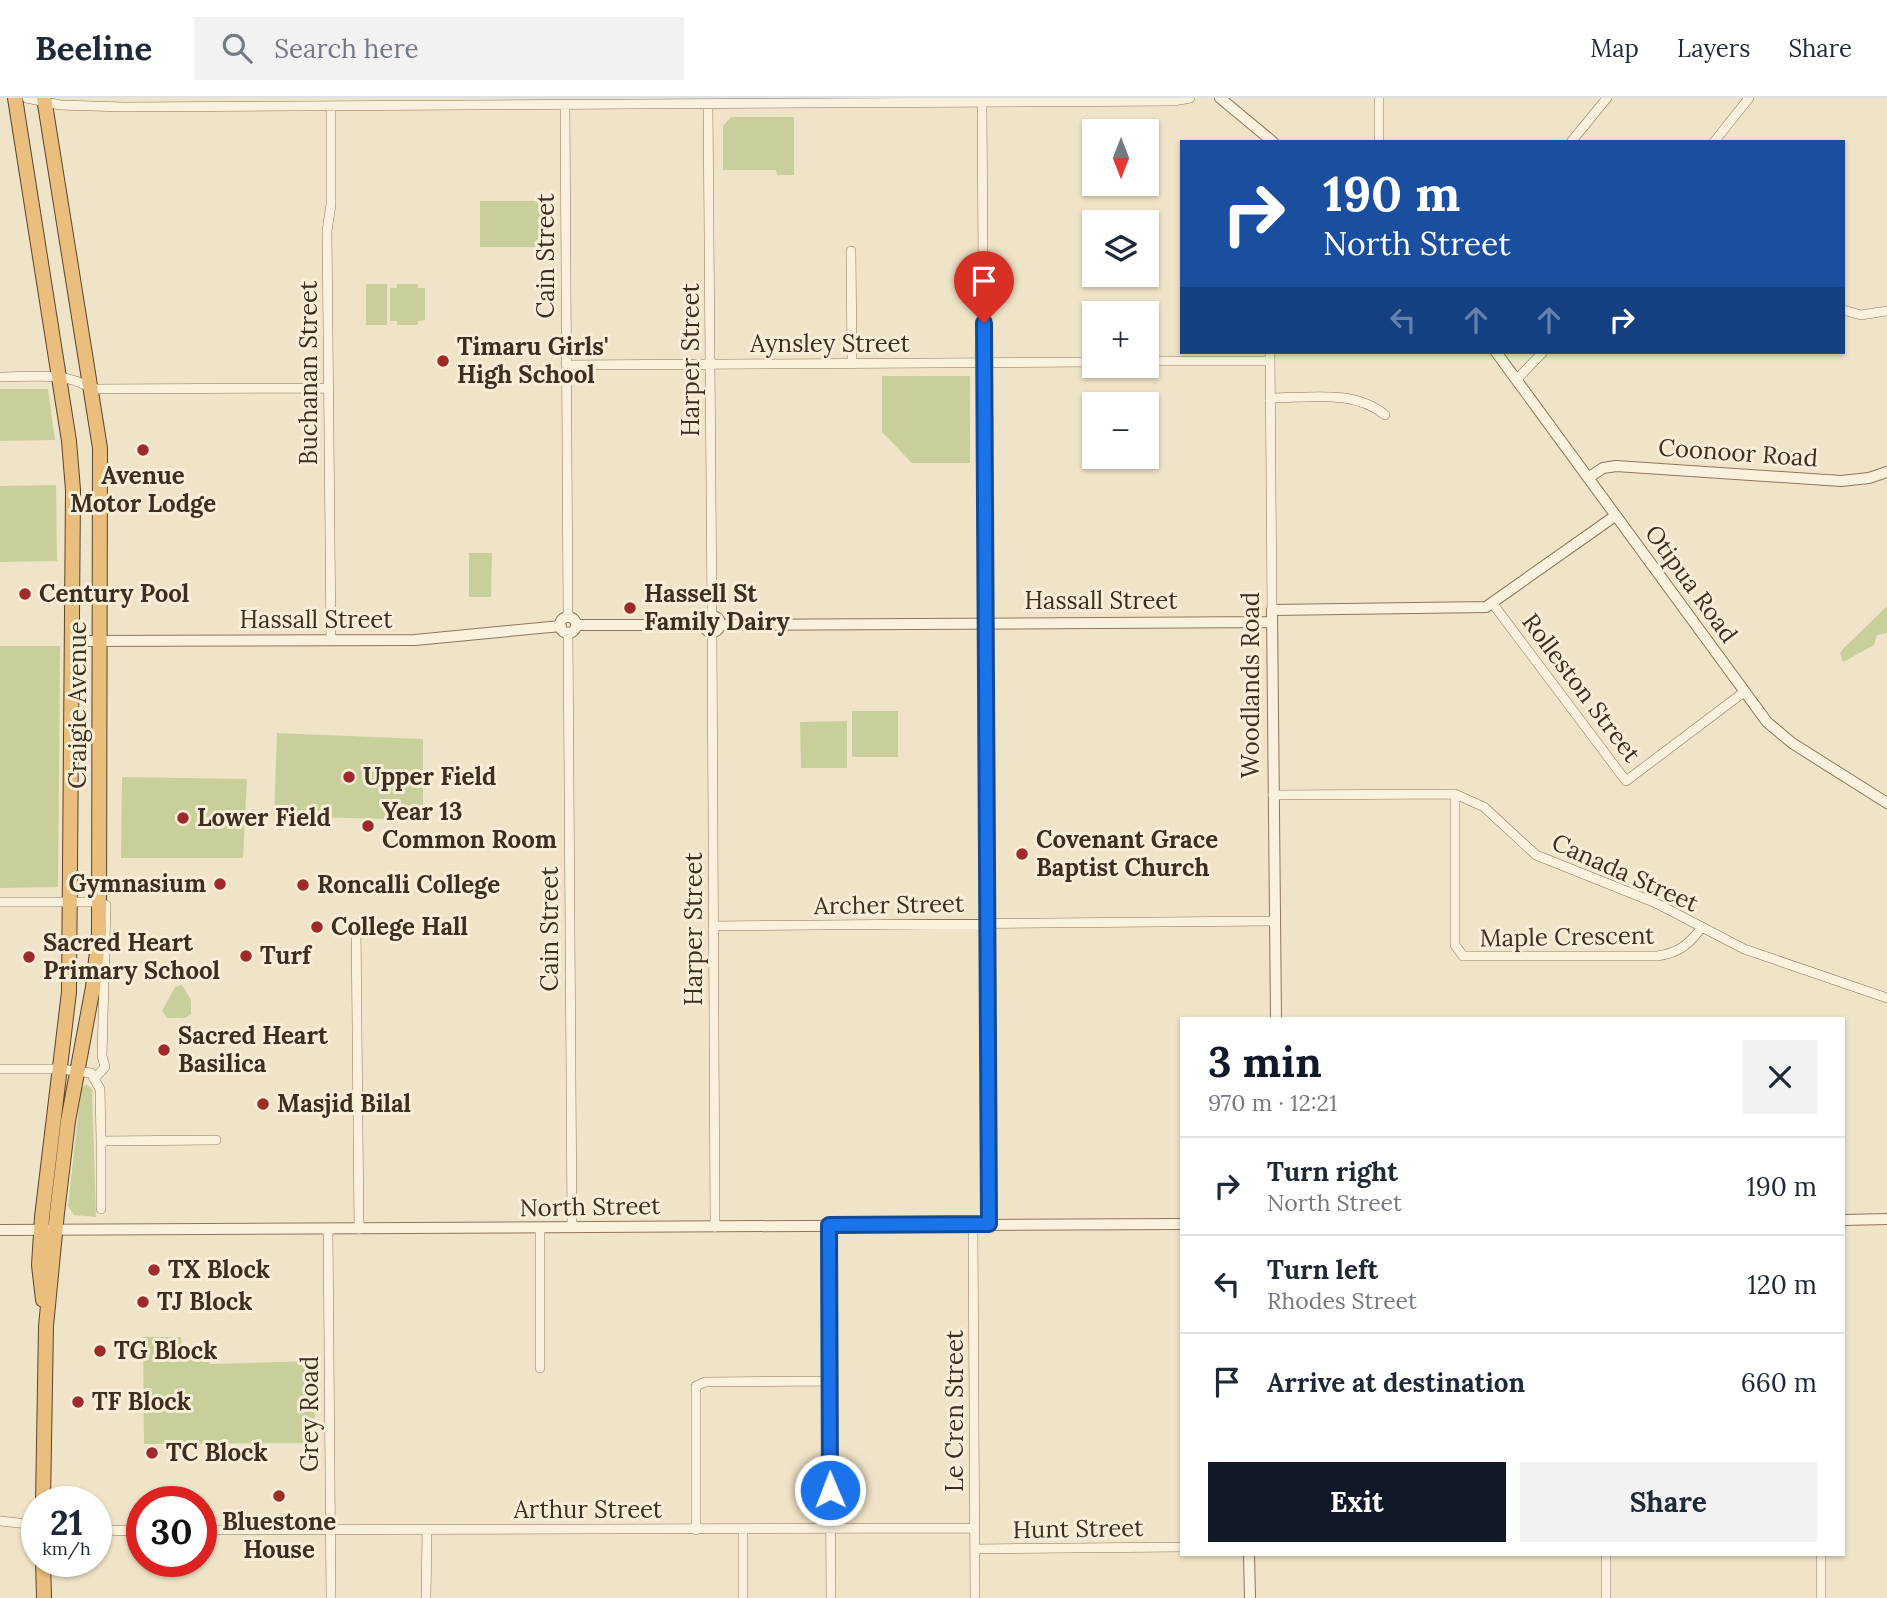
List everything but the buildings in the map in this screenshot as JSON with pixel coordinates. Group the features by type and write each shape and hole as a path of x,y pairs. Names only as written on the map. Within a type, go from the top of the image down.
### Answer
{"highway":[{"name":"Craigie Avenue","path":"15,98 72,466 71,902 68,1012 41,1230 39,1265 46,1326"},
{"name":"Craigie Avenue","path":"45,101 91,389 101,469 100,902 95,971 68,1121 46,1326"},
{"path":"43,1486 46,1326"},
{"path":"43,1577 44,1598"}],"street":[{"path":"27,98 112,107 565,104 642,101 708,104 799,101 982,103 1174,101 1190,98"},
{"path":"1220,98 1271,140"},
{"path":"1379,98 1379,140"},
{"path":"1574,140 1607,98"},
{"path":"1716,140 1749,98"},
{"path":"982,103 989,1224"},
{"name":"Cain Street","path":"565,104 572,1226"},
{"name":"Harper Street","path":"708,104 715,1227"},
{"name":"Buchanan Street","path":"331,106 328,388 331,640"},
{"path":"851,251 852,363"},
{"path":"1845,311 1861,315 1887,311"},
{"name":"Otipua Road","path":"1498,354 1744,692 1775,730 1887,803"},
{"path":"1517,379 1541,354"},
{"path":"1159,360 1270,356"},
{"name":"Woodlands Road","path":"1270,356 1276,1017"},
{"name":"Aynsley Street","path":"566,365 1082,362"},
{"path":"0,377 58,377 81,380 91,389 328,388"},
{"path":"1270,398 1354,398 1369,402 1385,415"},
{"name":"Coonoor Road","path":"1588,478 1603,468 1616,466 1841,481 1869,478 1887,472"},
{"name":"Hassall Street","path":"71,641 452,639 568,625 986,623 1478,608 1493,604 1615,516"},
{"name":"Rolleston Street","path":"1493,604 1626,780 1744,692"},
{"name":"Canada Street","path":"1273,795 1455,794 1484,807 1531,853 1646,899 1744,949 1887,998"},
{"name":"Maple Crescent","path":"1455,794 1455,945 1463,956 1657,956 1671,954 1688,945 1701,928"},
{"path":"0,902 100,902 107,908 102,1056 105,1067 96,1077"},
{"name":"Archer Street","path":"713,926 1275,921"},
{"path":"356,924 359,1229"},
{"path":"0,1069 77,1070 96,1077"},
{"path":"96,1077 100,1089 101,1209"},
{"path":"101,1141 216,1140"},
{"path":"1845,1220 1887,1219"},
{"name":"North Street","path":"0,1230 1180,1224"},
{"path":"829,1225 831,1598"},
{"name":"Le Cren Street","path":"973,1225 975,1598"},
{"path":"540,1228 540,1368"},
{"name":"Grey Road","path":"328,1229 331,1598"},
{"path":"696,1530 696,1386 705,1382 829,1381"},
{"path":"0,1521 21,1523"},
{"name":"Arthur Street","path":"217,1530 975,1528"},
{"path":"426,1530 426,1598"},
{"path":"743,1530 743,1598"},
{"name":"Hunt Street","path":"975,1549 1180,1547"},
{"path":"1250,1556 1250,1598"},
{"path":"1606,1556 1606,1598"},
{"path":"1821,1556 1821,1598"}],"green space":[{"path":"731,117 794,117 794,175 777,175 776,170 723,170 723,126"},
{"path":"480,201 543,201 543,247 480,247"},
{"path":"366,284 387,284 387,325 366,325"},
{"path":"397,284 418,284 418,288 425,288 425,320 418,321 418,325 397,325 397,321 390,321 390,288 397,288"},
{"path":"882,376 970,376 970,463 912,463 882,432"},
{"path":"0,389 48,389 55,440 0,441"},
{"path":"56,485 57,561 0,562 0,486"},
{"path":"469,553 492,553 491,597 469,597"},
{"path":"1887,606 1887,633 1877,635 1874,645 1843,662 1840,653 1843,649"},
{"path":"0,646 60,646 58,887 0,888"},
{"path":"852,711 898,711 898,757 852,757"},
{"path":"847,721 847,768 801,768 800,722"},
{"name":"Upper Field","path":"277,733 423,739 423,820 274,816"},
{"name":"Lower Field","path":"122,777 247,779 243,858 121,858"},
{"path":"182,985 191,1000 191,1014 185,1018 167,1018 162,1011 175,987"},
{"path":"86,1084 92,1089 96,1217 74,1215 68,1206 81,1089"},
{"path":"143,1337 181,1337 182,1346 210,1346 210,1364 314,1361 315,1443 144,1444"}],"place":[{"name":"Timaru Girls' High School","path":"443,361"},
{"name":"Avenue Motor Lodge","path":"143,450"},
{"name":"Century Pool","path":"25,594"},
{"name":"Hassell St Family Dairy","path":"630,608"},
{"name":"Upper Field","path":"349,777"},
{"name":"Lower Field","path":"183,818"},
{"name":"Year 13 Common Room","path":"368,826"},
{"name":"Covenant Grace Baptist Church","path":"1022,854"},
{"name":"Gymnasium","path":"220,884"},
{"name":"Roncalli College","path":"303,885"},
{"name":"College Hall","path":"317,927"},
{"name":"Turf","path":"246,956"},
{"name":"Sacred Heart Primary School","path":"29,957"},
{"name":"Sacred Heart Basilica","path":"164,1050"},
{"name":"Masjid Bilal","path":"263,1104"},
{"name":"TX Block","path":"154,1270"},
{"name":"TJ Block","path":"143,1302"},
{"name":"TG Block","path":"100,1351"},
{"name":"TF Block","path":"78,1402"},
{"name":"TC Block","path":"152,1453"},
{"name":"Bluestone House","path":"279,1496"}],"route":[{"path":"830,1490 829,1225 989,1224 984,323"}]}
